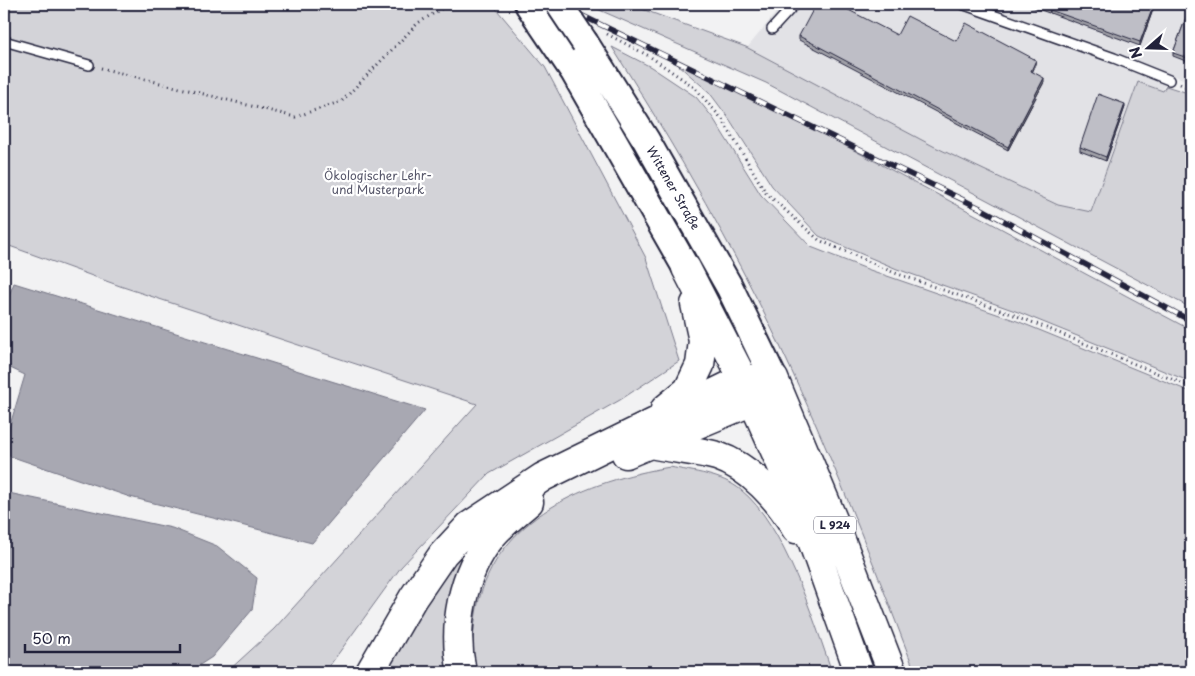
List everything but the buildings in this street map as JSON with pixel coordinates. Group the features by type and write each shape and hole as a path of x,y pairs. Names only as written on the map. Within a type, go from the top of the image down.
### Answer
{"highway":[{"name":"L 924","path":"686,268 748,390 800,507 859,672"},
{"path":"462,672 458,638 458,616 471,574 492,537 528,503 558,484 647,436 688,390 700,365 703,340 686,268"},
{"name":"L 924","path":"774,379 834,522 892,672"},
{"path":"370,672 414,598 444,554 469,526 543,477 647,436 774,379"},
{"path":"647,436 718,457 744,471 770,492 790,518 828,583"}],"main road":[{"name":"Wittener Straße","path":"559,4 592,36 646,140 730,288 774,379"},
{"name":"L 924","path":"534,14 579,80 686,268"}],"lane":[{"path":"772,29 795,4"},
{"path":"962,4 1114,58 1169,80"},
{"path":"4,41 89,65"}],"path":[{"path":"89,65 295,117 342,101 418,24 449,4"},
{"path":"592,36 650,56 694,87 722,118 766,192 819,240 895,274 1017,316 1191,386"}],"shaded area":[{"path":"783,4 1191,4 1191,82 1170,74 1162,90 1138,82 1090,212 1058,205 935,147 747,48"},
{"path":"14,283 425,410 312,543 130,497 4,454 4,445 25,375 4,365 4,307"},
{"path":"4,492 172,528 217,546 257,578 252,610 212,657 189,672 35,672 4,669"}],"green space":[{"name":"Ökologischer Lehr- und Musterpark","path":"4,4 492,4 545,67 646,258 679,361 620,400 489,474 401,567 325,672 227,672 274,629 477,404 120,286 4,244"},
{"path":"592,4 628,4 746,47 935,147 1058,205 1091,212 1138,82 1163,91 1166,86 1191,94 1191,308 766,83 595,8"},
{"path":"612,47 651,67 696,97 713,118 761,195 811,247 867,269 1017,321 1191,392 1191,672 915,672 841,484 801,391 757,299 669,140"},
{"path":"669,57 801,123 1191,330 1191,382 1018,312 897,269 819,236 772,186 730,120 709,92"},
{"path":"670,467 707,474 725,480 741,490 757,505 784,549 796,575 832,672 477,672 473,640 477,608 488,576 504,549 525,527 550,508 578,494 608,482"},
{"path":"500,518 455,672 375,672 445,563"}],"railway":[{"path":"558,4 980,208 1191,321"}]}
